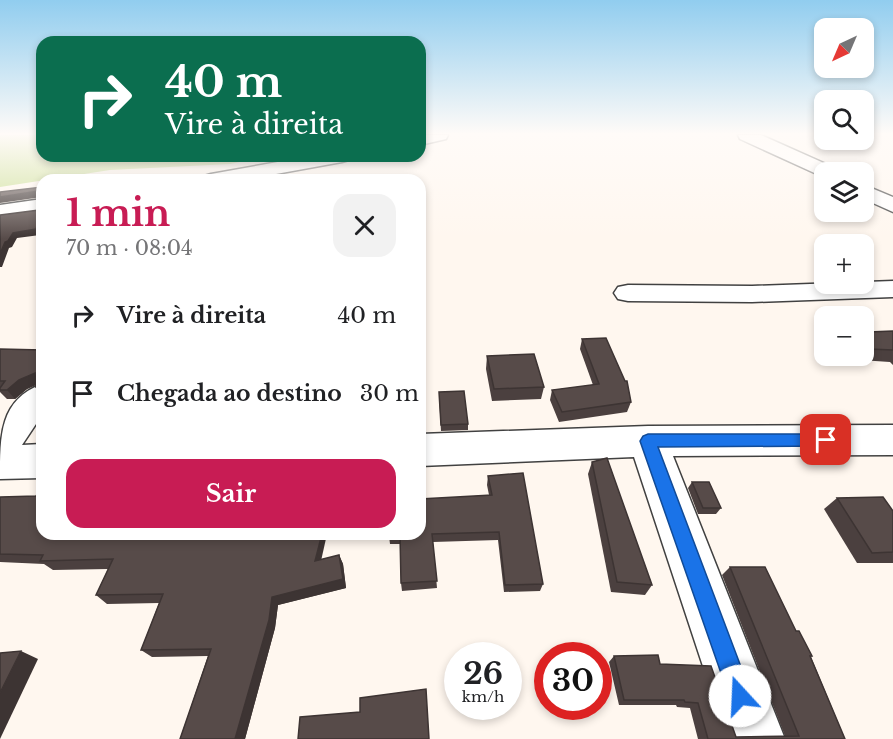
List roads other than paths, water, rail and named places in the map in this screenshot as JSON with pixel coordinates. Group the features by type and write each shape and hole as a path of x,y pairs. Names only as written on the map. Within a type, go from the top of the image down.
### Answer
{"street":[{"path":"244,174 269,169"},
{"path":"874,196 893,206"},
{"path":"0,212 36,207"},
{"path":"628,293 775,293 893,289"},
{"path":"0,446 31,403 36,400"},
{"path":"426,450 648,441 893,440"},
{"path":"648,441 756,739"},
{"path":"0,462 36,461"}]}
